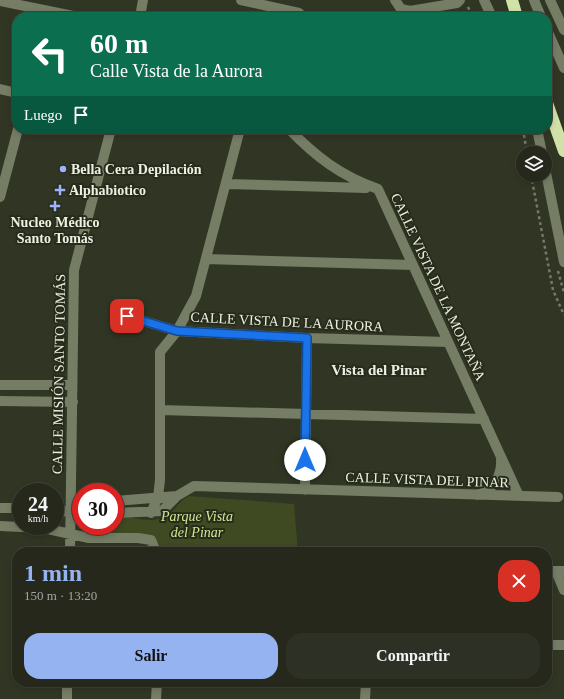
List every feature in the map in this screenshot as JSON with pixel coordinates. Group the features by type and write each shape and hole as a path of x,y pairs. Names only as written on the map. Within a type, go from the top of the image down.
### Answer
{"highway":[{"path":"512,0 516,12"},
{"path":"552,117 564,151"}],"street":[{"path":"140,0 140,12"},
{"path":"241,0 291,12"},
{"path":"395,0 401,9 410,11 457,3 460,0"},
{"path":"484,0 490,12"},
{"path":"534,0 539,12"},
{"path":"550,0 564,30"},
{"path":"0,1 54,12"},
{"path":"552,41 564,68"},
{"path":"0,89 12,92"},
{"path":"0,197 17,134"},
{"name":"CALLE MISIÓN SANTO TOMÁS","path":"75,483 72,402 74,270 110,134"},
{"path":"151,513 158,497 160,352 177,331 196,296 239,134"},
{"name":"CALLE VISTA DE LA MONTAÑA","path":"294,134 304,145 341,173 355,181 378,189 519,496"},
{"path":"538,134 541,146"},
{"path":"548,182 564,262"},
{"path":"226,184 378,189"},
{"path":"206,259 413,265"},
{"name":"CALLE VISTA DE LA AURORA","path":"127,316 177,331 307,338 448,342"},
{"path":"305,490 304,414 307,338"},
{"path":"0,385 72,385"},
{"path":"0,401 72,402"},
{"path":"160,410 484,419"},
{"path":"475,495 482,493 495,482 501,470 501,458"},
{"name":"CALLE VISTA DEL PINAR","path":"124,512 151,513 166,509 177,496 194,486 558,497"},
{"name":"CALLE VISTA DEL PINAR","path":"124,500 177,496"},
{"path":"0,508 12,508"},
{"name":"CALLE MISIÓN SANTO TOMÁS","path":"70,547 70,512 72,508"},
{"path":"64,511 70,512"},
{"path":"0,526 43,528 89,538 138,538 151,540 154,547"},
{"path":"556,571 564,590"},
{"path":"552,645 564,645"},
{"path":"67,699 68,687"},
{"path":"156,699 157,687"},
{"path":"365,699 366,687"}],"path":[{"path":"523,134 526,146"},
{"path":"532,182 553,290 564,315"}],"green space":[{"name":"Parque Vista del Pinar","path":"189,496 294,504 298,547 155,547 151,540 109,535 124,535 124,516 150,520 163,517 175,509"}],"place":[{"name":"Bella Cera Depilación","path":"63,169"},
{"name":"Alphabiotico","path":"60,190"},
{"name":"Nucleo Médico Santo Tomás","path":"55,206"}],"district":[{"name":"Vista del Pinar","path":"379,370"}],"route":[{"path":"127,316 177,331 307,338 304,414 305,460"}]}
